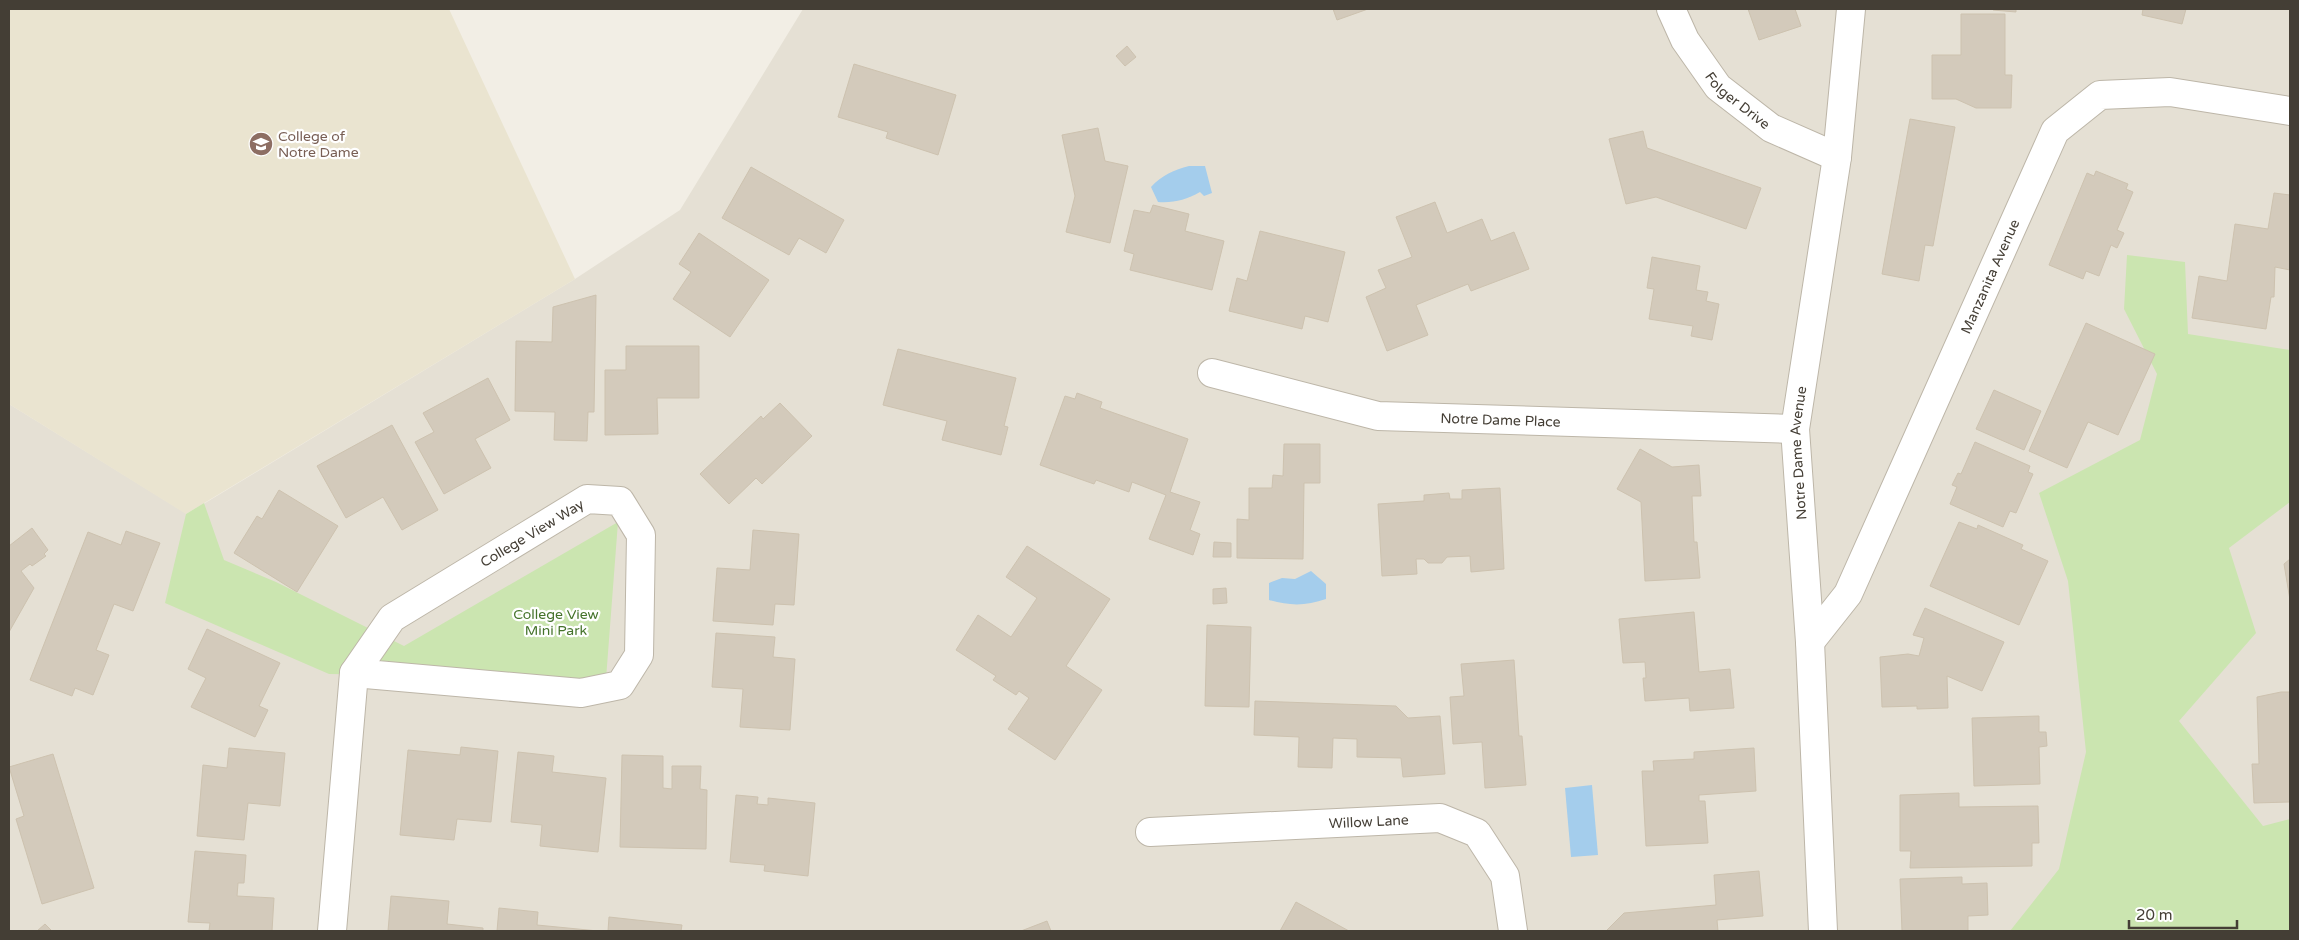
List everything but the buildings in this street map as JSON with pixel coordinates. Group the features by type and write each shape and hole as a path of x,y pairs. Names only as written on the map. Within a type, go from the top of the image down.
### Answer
{"street":[{"name":"Folger Drive","path":"1671,9 1685,40 1718,87 1771,128 1837,157"},
{"name":"Notre Dame Avenue","path":"1823,931 1810,642 1795,429 1837,157 1851,9"},
{"name":"Manzanita Avenue","path":"1810,642 1848,594 2055,131 2100,95 2170,92 2290,111"},
{"name":"Notre Dame Place","path":"1212,373 1378,416 1795,429"},
{"name":"College View Way","path":"332,931 354,673 392,618 586,499 620,502 641,534 639,655 620,685 582,693 354,673"},
{"name":"Willow Lane","path":"1150,832 1440,818 1477,833 1491,854 1504,876 1513,931"}],"shaded area":[{"name":"College of Notre Dame","path":"9,9 449,9 575,279 186,514 9,404"},
{"path":"803,9 2290,9 2290,931 9,931 9,404 187,514 575,279 680,210"}],"green space":[{"path":"2127,255 2185,262 2188,334 2290,350 2290,502 2229,548 2256,633 2179,721 2263,826 2290,819 2290,931 2010,931 2059,869 2086,752 2068,581 2039,493 2140,440 2157,374 2124,309"},
{"name":"College View Mini Park","path":"204,503 224,560 276,582 404,646 618,522 606,679 329,674 165,603 186,514"}],"water":[{"path":"1189,166 1205,166 1212,193 1204,196 1200,192 1180,200 1158,202 1151,187 1168,174"},
{"path":"1311,571 1326,584 1326,599 1298,604 1269,600 1269,583 1282,578 1295,579"},
{"path":"1592,785 1598,855 1571,857 1565,788"}],"place":[{"name":"College of Notre Dame","path":"261,144"}]}
